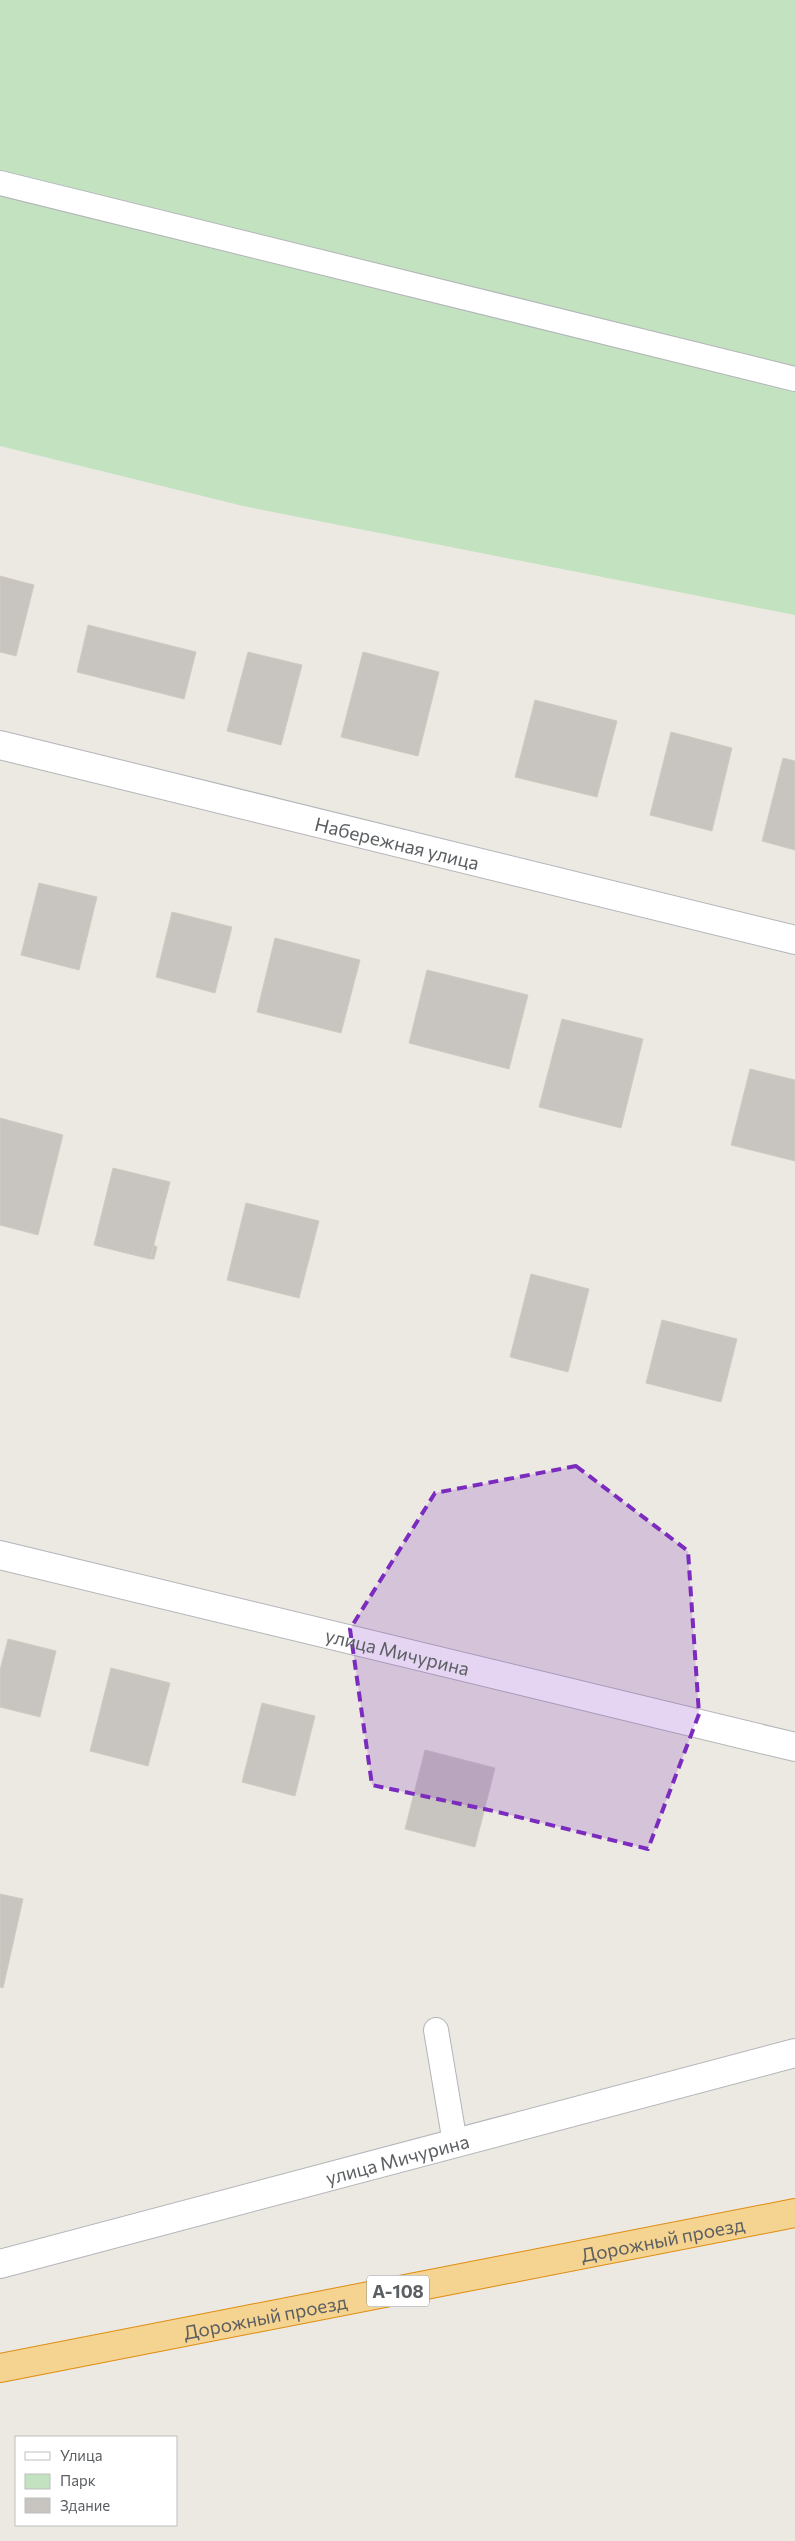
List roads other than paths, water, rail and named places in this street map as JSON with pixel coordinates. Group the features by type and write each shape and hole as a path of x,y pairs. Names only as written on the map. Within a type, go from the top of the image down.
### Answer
{"highway":[{"name":"Дорожный проезд","path":"0,2368 795,2213"}],"street":[{"name":"Набережная улица","path":"0,745 795,940"},
{"name":"улица Мичурина","path":"0,1556 795,1746"},
{"name":"улица Мичурина","path":"0,2264 795,2053"}],"lane":[{"path":"0,183 795,379"},
{"path":"436,2030 455,2143"}]}
